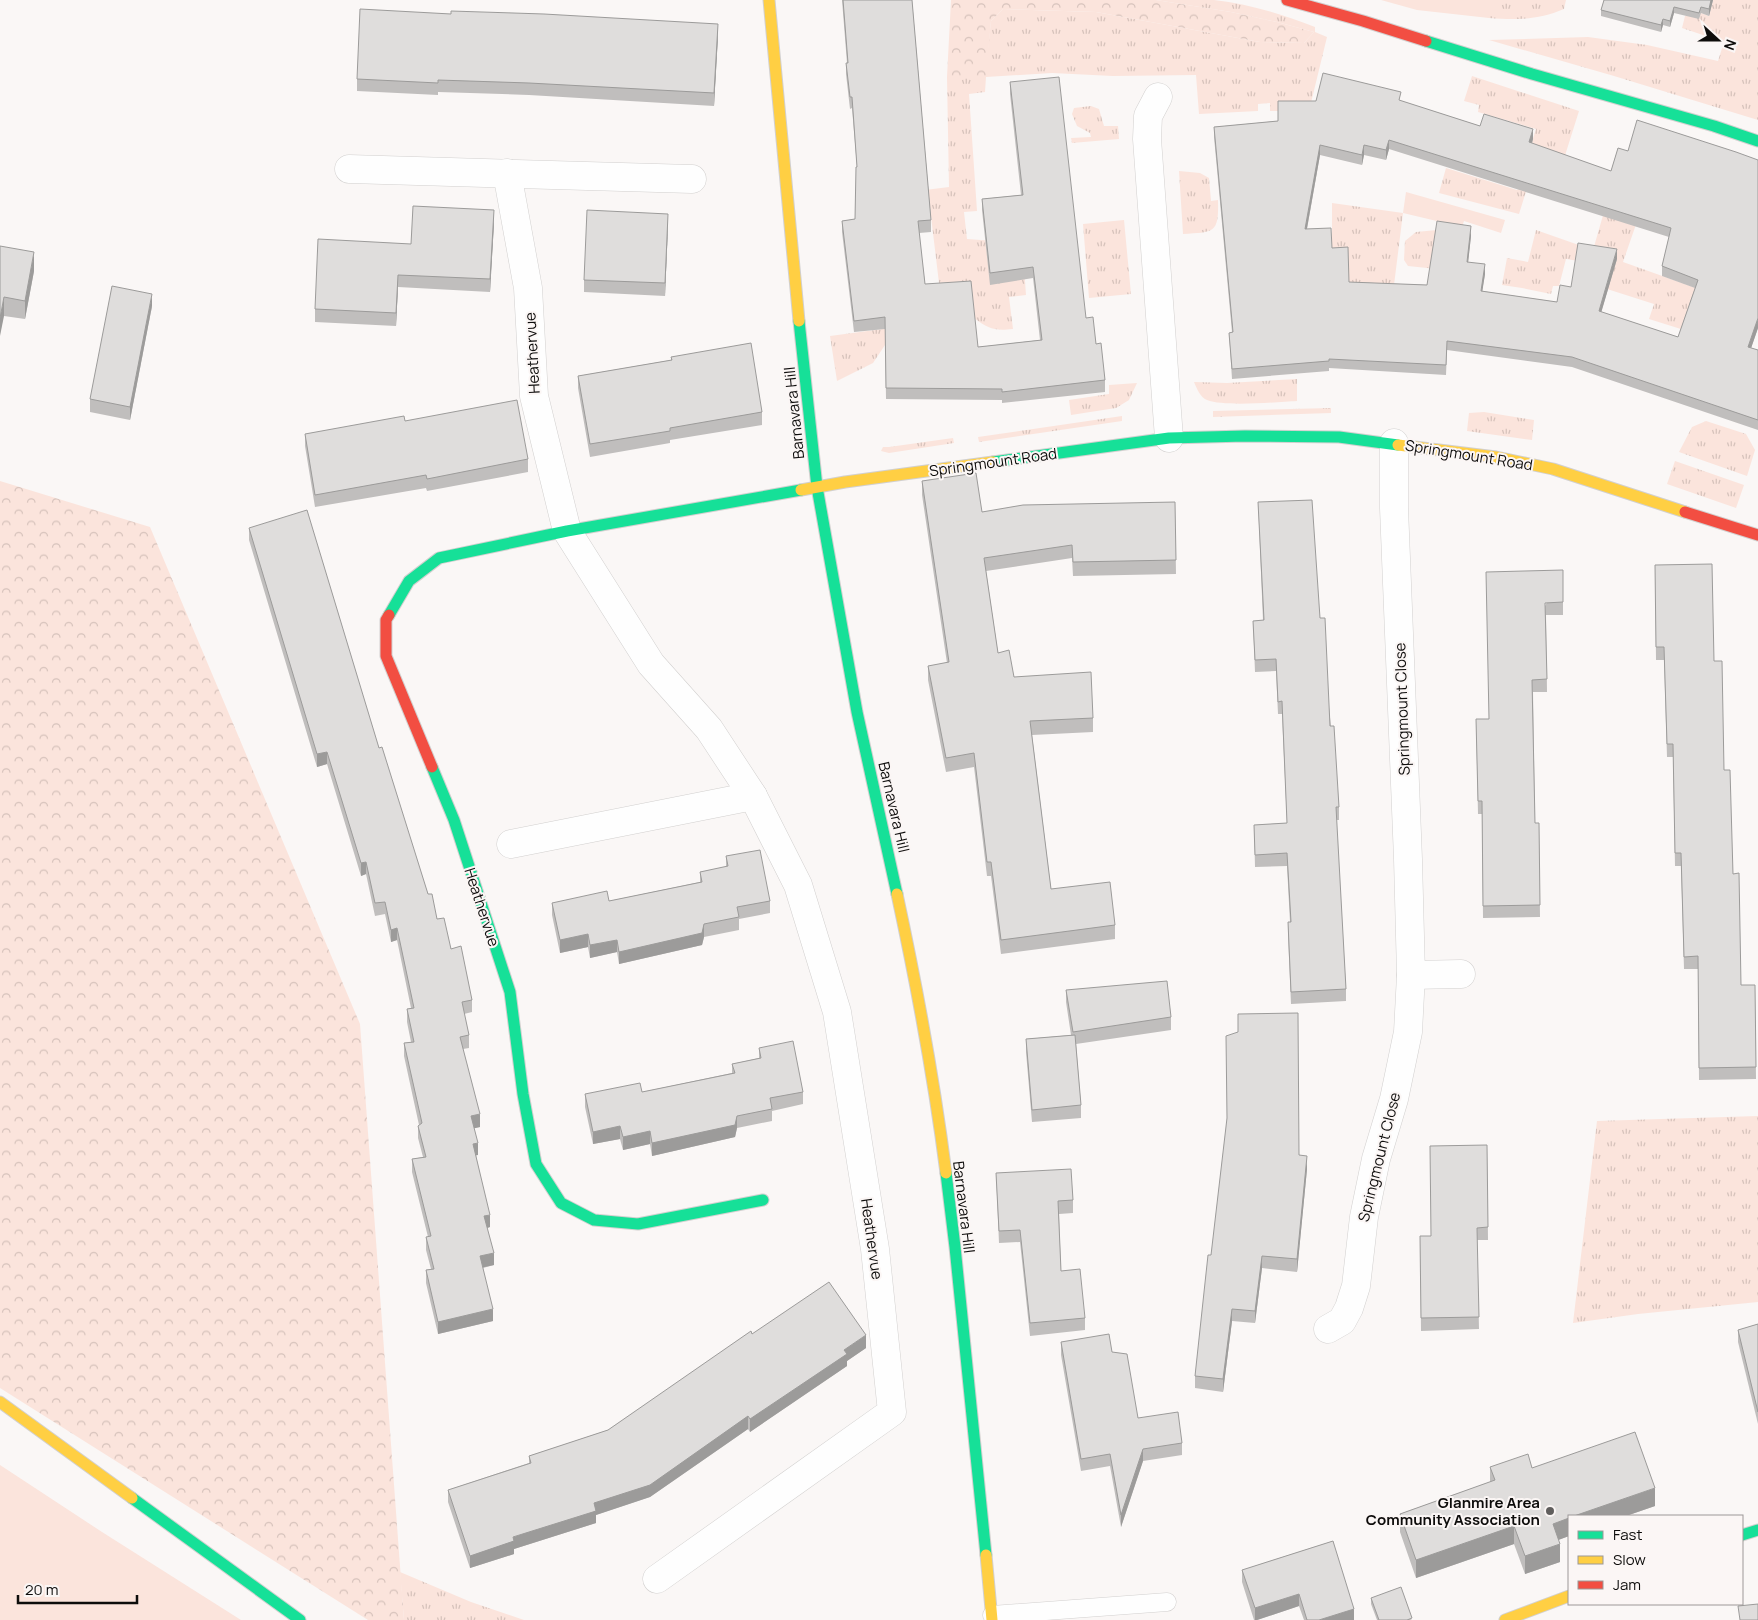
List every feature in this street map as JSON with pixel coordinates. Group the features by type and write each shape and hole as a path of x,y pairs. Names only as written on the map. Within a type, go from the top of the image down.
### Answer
{"street":[{"name":"Barnavara Hill","path":"769,0 806,395 817,487 857,712 917,986 936,1098 954,1247 992,1617"},
{"path":"1287,0 1372,24 1532,74 1714,126 1758,141"},
{"path":"1158,97 1148,116 1147,139 1169,438"},
{"path":"349,169 692,178"},
{"name":"Heathervue","path":"508,174 528,288 534,396 567,531 651,664 709,729 753,796 798,885 838,1012 875,1249 892,1412 658,1578"},
{"name":"Springmount Road","path":"817,487 1169,438 1339,437 1496,457 1552,469 1758,535"},
{"name":"Springmount Close","path":"1328,1329 1342,1321 1349,1308 1356,1286 1364,1217 1376,1159 1394,1099 1408,1032 1411,975 1394,508 1394,443"},
{"name":"Heathervue","path":"763,1200 638,1224 594,1220 561,1204 536,1164 522,1094 510,992 454,820 386,656 386,620 409,581 438,558 567,531 817,487"},
{"path":"511,844 753,796"},
{"path":"1411,975 1461,974"},
{"path":"0,1402 300,1620"},
{"path":"1743,1535 1758,1530"},
{"path":"1505,1620 1568,1596"}],"lane":[{"path":"992,1617 1167,1602"}],"green space":[{"path":"951,0 1156,0 1231,12 1314,32 1304,43 1260,42 1096,12 1003,9 991,21 986,77 947,77"},
{"path":"1156,0 1214,0 1240,4 1265,10 1315,27 1315,32 1327,37 1309,111 1270,111 1270,103 1258,104 1258,111 1199,114 1196,75 1113,76 1052,73 986,77 985,92 969,94 977,211 964,212 967,239 1009,242 1024,267 1026,295 1009,297 1013,329 1001,330 984,325 974,318 970,281 939,283 930,208 885,195 949,187 947,77 985,76 991,21 1003,9 1096,12 1260,42 1304,43 1314,32 1231,12"},
{"path":"1381,0 1489,0 1489,18 1417,10"},
{"path":"1489,0 1566,0 1564,9 1554,13 1536,17 1509,19 1489,18"},
{"path":"1713,0 1758,0 1758,120 1489,40 1588,37 1647,45 1718,61 1724,42 1682,28 1685,16 1701,13 1709,16"},
{"path":"1472,76 1579,111 1562,165 1528,154 1536,129 1478,112 1479,105 1464,101"},
{"path":"1091,106 1099,109 1104,126 1118,126 1119,139 1072,143 1071,138 1091,137 1090,133 1077,126 1072,114 1074,108"},
{"path":"1446,168 1517,190 1529,182 1519,214 1439,193"},
{"path":"1179,171 1200,173 1209,178 1211,201 1218,200 1216,225 1212,229 1202,233 1183,234"},
{"path":"1406,192 1505,220 1501,233 1464,221 1462,227 1403,213"},
{"path":"1608,198 1641,210 1623,262 1696,288 1684,330 1649,319 1654,304 1607,289 1617,259 1591,263 1566,259 1559,286 1553,286 1551,294 1502,285 1507,258 1528,262 1536,230 1593,250"},
{"path":"1332,203 1403,213 1392,315 1310,266 1332,257"},
{"path":"1124,220 1131,294 1089,298 1083,224"},
{"path":"1437,230 1446,270 1408,266 1404,260 1405,241 1416,232"},
{"path":"890,328 887,342 873,363 837,381 830,336"},
{"path":"1297,379 1297,401 1251,404 1207,400 1201,395 1194,382 1227,383"},
{"path":"1137,383 1129,400 1116,408 1071,415 1069,400 1109,394 1109,385"},
{"path":"1331,408 1331,413 1213,417 1213,411"},
{"path":"1484,412 1534,420 1532,440 1467,431 1469,413"},
{"path":"1122,416 1122,421 979,442 978,437"},
{"path":"1706,421 1746,434 1755,450 1747,476 1679,452 1692,427"},
{"path":"953,438 954,443 889,453 881,451 883,447"},
{"path":"1675,461 1744,485 1736,508 1667,484"},
{"path":"0,481 150,527 360,1024 404,1620 368,1620 0,1388"},
{"path":"1758,1116 1758,1302 1638,1314 1573,1323 1597,1121"},
{"path":"0,1465 102,1532 241,1620 0,1620"},
{"path":"400,1572 471,1602 524,1620 404,1620"}],"building":[{"path":"843,0 912,0 931,220 918,221 925,284 971,281 978,347 1042,340 1033,267 990,273 982,199 1023,195 1010,82 1059,77 1086,318 1093,317 1096,344 1101,343 1105,380 1002,392 1002,389 886,388 885,317 854,321 842,221 855,219 857,167 852,97 850,97 846,63 848,63"},
{"path":"1604,0 1711,0 1709,9 1701,7 1699,13 1674,7 1670,21 1663,19 1661,25 1601,10"},
{"path":"360,9 451,14 451,11 544,14 718,24 714,93 529,83 438,80 438,83 357,79"},
{"path":"1323,73 1401,92 1399,100 1480,126 1484,114 1533,129 1529,142 1611,171 1618,148 1628,151 1637,120 1758,160 1758,318 1748,347 1758,350 1758,420 1572,357 1447,341 1446,365 1329,359 1329,361 1232,369 1229,333 1233,332 1214,127 1278,121 1278,101 1316,101","holes":["1389,140 1671,228 1662,266 1698,280 1678,337 1599,311 1617,249 1578,243 1571,287 1560,285 1557,302 1481,291 1485,264 1467,262 1471,226 1437,221 1427,285 1349,282 1348,247 1332,248 1331,228 1305,229 1320,145 1362,155 1364,145 1386,150"]},
{"path":"413,206 494,210 490,279 398,275 396,313 315,309 318,239 411,244"},
{"path":"587,210 668,214 665,283 584,280"},
{"path":"0,246 34,252 25,301 4,297 0,318"},
{"path":"112,286 152,294 130,407 90,399"},
{"path":"751,343 762,412 670,428 670,431 590,444 578,376 672,360 671,357"},
{"path":"517,400 528,459 427,479 426,475 315,495 305,434 404,416 405,421"},
{"path":"976,473 982,512 1023,505 1175,502 1176,560 1073,562 1072,545 984,558 998,653 1009,650 1014,677 1091,672 1093,718 1030,721 1051,889 1110,882 1115,925 1001,940 991,862 987,862 974,753 946,758 928,666 949,662 922,481"},
{"path":"1312,500 1320,618 1325,618 1330,726 1334,726 1339,807 1336,807 1346,989 1291,992 1288,922 1291,922 1287,853 1255,855 1254,825 1287,823 1282,701 1278,702 1276,659 1255,660 1253,621 1264,620 1258,502"},
{"path":"307,510 379,748 382,747 428,894 432,894 437,919 444,918 451,949 461,946 472,1000 462,1002 469,1035 460,1037 480,1114 471,1116 478,1143 473,1144 490,1215 484,1216 494,1253 480,1256 493,1309 438,1322 426,1270 434,1269 426,1237 431,1236 412,1159 426,1157 418,1126 422,1123 404,1043 414,1042 407,1009 414,1008 397,928 391,930 385,902 375,903 366,862 361,863 327,752 317,754 249,528"},
{"path":"1712,564 1714,661 1722,661 1724,770 1730,770 1733,874 1739,873 1741,985 1755,985 1756,1067 1699,1068 1698,956 1684,957 1681,853 1675,853 1673,744 1667,744 1664,647 1656,647 1655,565"},
{"path":"1563,570 1563,602 1545,603 1547,679 1532,680 1535,823 1539,823 1540,905 1483,906 1482,801 1478,801 1476,719 1489,719 1486,572"},
{"path":"760,850 770,901 737,907 739,917 704,924 702,933 619,952 617,940 590,945 588,934 560,940 552,903 607,891 609,901 702,882 700,872 728,866 726,856"},
{"path":"1167,981 1171,1017 1073,1032 1066,990"},
{"path":"1298,1013 1299,1155 1307,1156 1297,1259 1262,1256 1255,1311 1232,1309 1223,1379 1195,1376 1208,1255 1211,1255 1227,1118 1226,1036 1238,1032 1238,1014"},
{"path":"1075,1035 1081,1105 1032,1110 1026,1039"},
{"path":"793,1041 803,1092 770,1098 772,1109 737,1116 735,1125 652,1143 650,1131 623,1137 620,1126 593,1132 585,1094 640,1083 642,1092 735,1073 732,1064 761,1058 759,1048"},
{"path":"1487,1145 1488,1227 1477,1228 1479,1317 1421,1318 1420,1236 1431,1236 1430,1146"},
{"path":"1071,1169 1073,1200 1058,1201 1061,1271 1080,1269 1085,1318 1030,1323 1020,1230 999,1231 996,1173"},
{"path":"829,1282 866,1335 844,1350 847,1354 750,1419 748,1416 650,1485 594,1503 596,1511 513,1537 514,1541 470,1556 448,1490 531,1463 529,1456 608,1430 751,1331 752,1334"},
{"path":"1758,1324 1758,1412 1738,1330"},
{"path":"1109,1334 1112,1352 1127,1354 1138,1418 1178,1412 1182,1443 1143,1449 1121,1515 1110,1454 1081,1459 1061,1342"},
{"name":"Glanmire Area Community Association","path":"1635,1432 1655,1488 1577,1515 1568,1515 1568,1518 1553,1524 1560,1544 1525,1556 1514,1526 1416,1560 1400,1514 1495,1480 1490,1467 1528,1454 1532,1468"},
{"path":"1333,1541 1354,1609 1319,1620 1307,1620 1299,1594 1255,1608 1242,1570"},
{"path":"1401,1587 1412,1618 1407,1620 1379,1620 1371,1598"},
{"path":"1758,1604 1758,1620 1740,1620 1738,1606"}],"traffic: fast":[{"path":"1426,41 1532,74 1714,126 1758,141"},
{"path":"799,321 817,487 857,712 897,894"},
{"path":"993,462 1169,438 1245,436 1339,437 1398,445"},
{"path":"389,615 409,581 439,558 567,531 801,490"},
{"path":"432,767 454,820 510,992 523,1094 536,1164 561,1203 594,1220 638,1224 763,1200"},
{"path":"946,1173 986,1555"},
{"path":"132,1498 300,1620"},
{"path":"1743,1535 1758,1530"}],"traffic: slow":[{"path":"769,0 799,321"},
{"path":"1398,445 1496,457 1553,469 1685,512"},
{"path":"801,490 845,482 993,462"},
{"path":"897,894 924,1033 946,1173"},
{"path":"0,1402 132,1498"},
{"path":"986,1555 992,1620"},
{"path":"1505,1620 1568,1596"}],"traffic: jam":[{"path":"1287,0 1426,41"},
{"path":"1685,512 1758,535"},
{"path":"389,615 386,620 386,656 432,767"}],"place":[{"name":"Glanmire Area Community Association","path":"1550,1511"}]}
